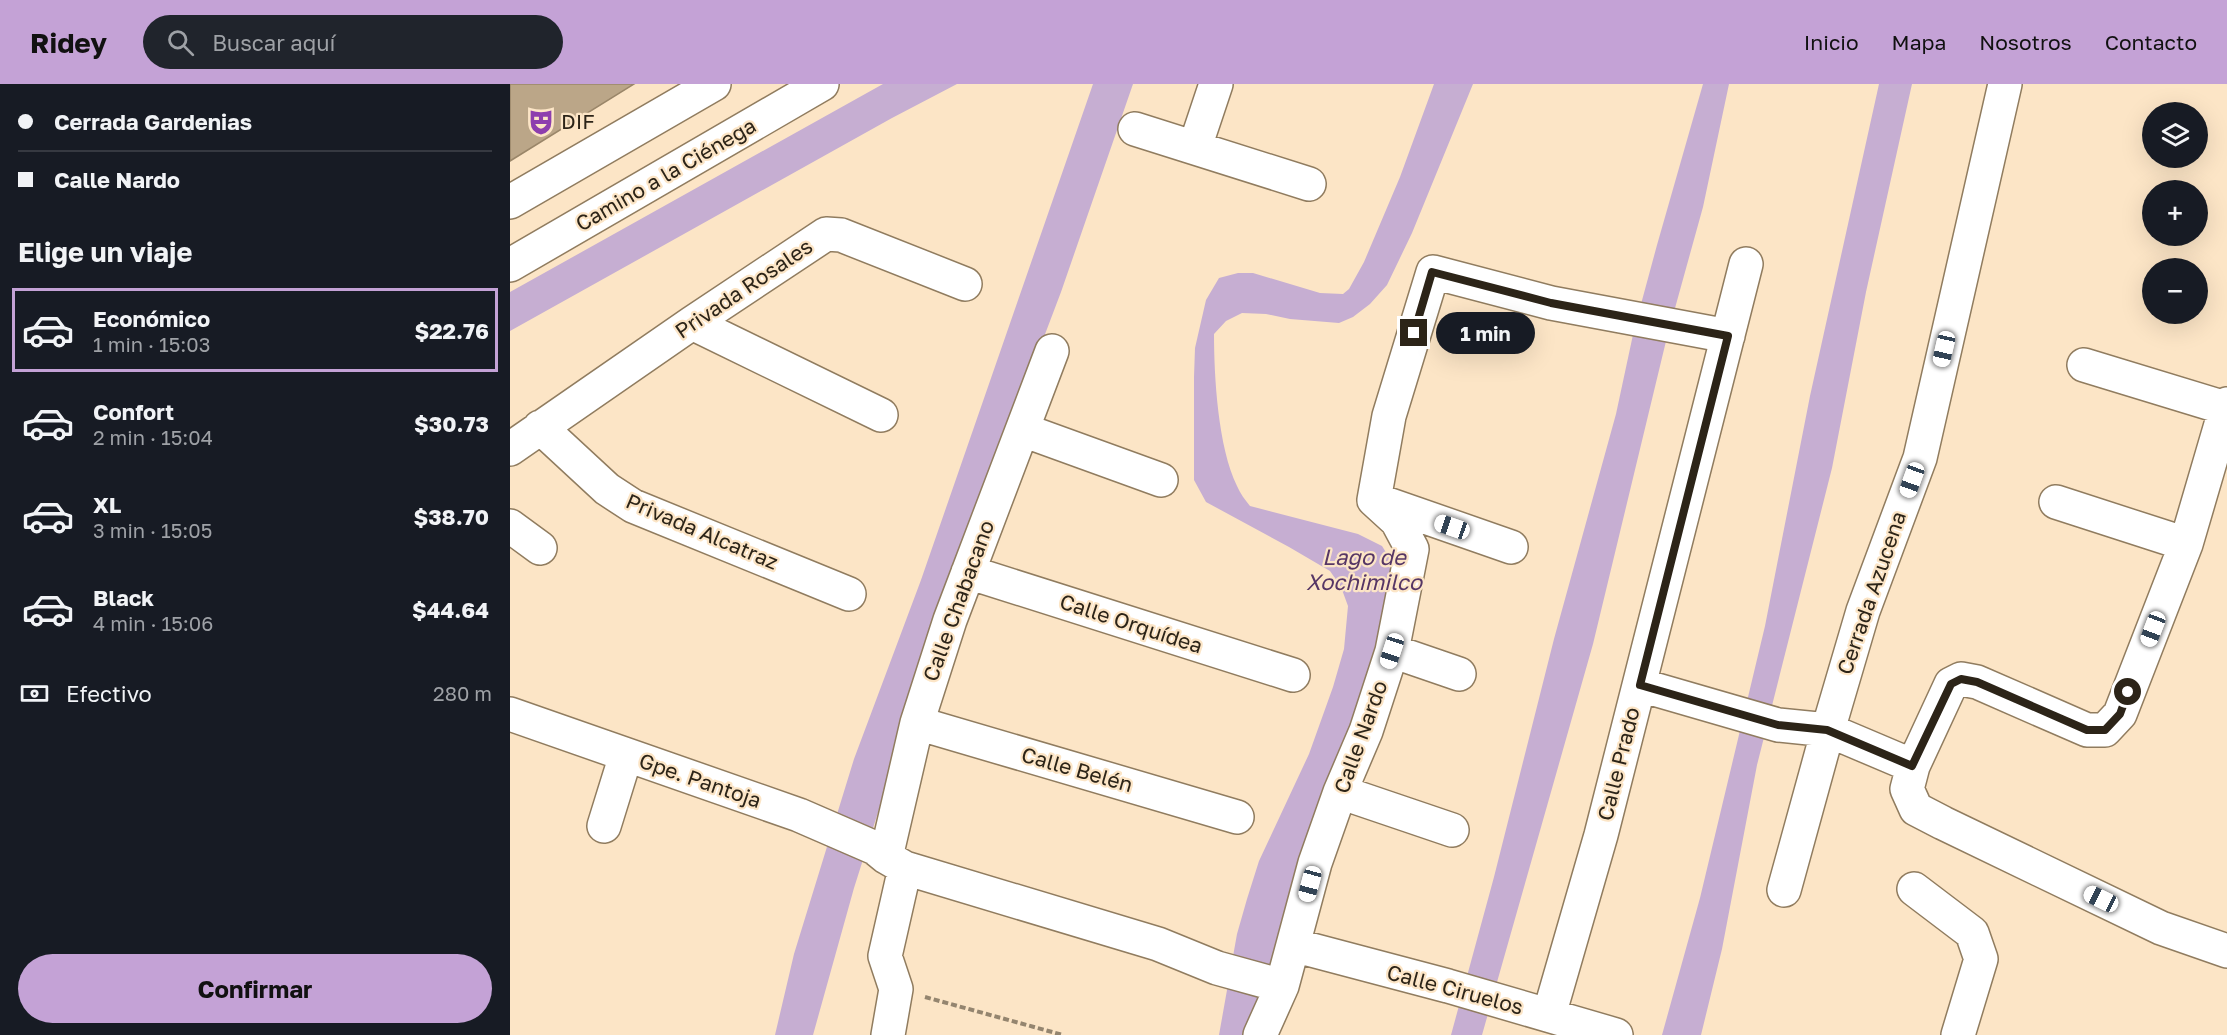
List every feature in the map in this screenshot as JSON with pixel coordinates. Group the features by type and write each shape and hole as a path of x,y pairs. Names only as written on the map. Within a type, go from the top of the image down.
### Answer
{"street":[{"path":"510,202 714,84"},
{"name":"Camino a la Ciénega","path":"510,265 822,84"},
{"path":"1196,147 1216,84"},
{"name":"Cerrada Azucena","path":"1784,890 1827,730 1863,611 1920,458 2005,84"},
{"path":"1135,129 1309,184"},
{"name":"Privada Rosales","path":"510,449 826,234 841,235 965,284"},
{"name":"Calle Prado","path":"1549,1016 1601,835 1746,264"},
{"path":"1511,547 1374,500 1389,416 1432,272 1551,303 1728,336"},
{"path":"692,323 881,415"},
{"name":"Calle Chabacano","path":"896,989 885,956 889,858 917,723 968,572 1052,351"},
{"path":"2084,365 2226,406 2186,544 2120,714 2105,730 2087,730 1977,682 1961,679 1951,684 1912,766 1907,789 1916,809 2161,928 2227,951"},
{"name":"Privada Alcatraz","path":"540,427 607,489 633,506 849,594"},
{"path":"1023,430 1161,480"},
{"name":"Calle Nardo","path":"1260,1035 1293,945 1315,864 1340,792 1366,732 1392,651 1412,549 1397,521 1374,500"},
{"path":"2056,502 2186,544"},
{"path":"510,526 540,548"},
{"name":"Calle Orquídea","path":"968,572 1293,675"},
{"path":"1392,651 1459,674"},
{"path":"1640,685 1778,725 1827,730 1912,766"},
{"name":"Gpe. Pantoja","path":"510,714 827,827 889,858 1158,944 1217,968 1277,985"},
{"name":"Calle Belén","path":"917,723 1237,817"},
{"path":"604,826 626,755"},
{"path":"1340,792 1452,830"},
{"path":"1914,889 1972,933 1981,959 1958,1035"},
{"name":"Calle Ciruelos","path":"1293,945 1448,986 1616,1035"},
{"path":"888,1035 896,989"}],"path":[{"path":"896,989 1063,1035"}],"water":[{"path":"883,84 957,84 510,331 510,292"},
{"path":"1093,84 1133,84 1061,292 951,582 854,888 813,1035 775,1035 794,954 854,759 921,580"},
{"name":"Lago de Xochimilco","path":"1434,84 1473,84 1412,233 1387,285 1370,304 1353,317 1339,323 1242,313 1226,321 1214,334 1216,391 1221,432 1231,470 1238,489 1246,501 1250,506 1358,534 1382,546 1392,562 1395,575 1374,659 1292,892 1252,1035 1219,1035 1237,934 1247,899 1259,861 1309,754 1333,687 1344,649 1348,606 1341,587 1330,571 1206,502 1194,480 1195,348 1206,300 1219,278 1238,273 1253,273 1320,293 1343,294 1349,289 1364,262 1400,177"},
{"path":"1703,84 1729,84 1703,207 1667,337 1593,644 1482,1035 1451,1035 1494,877 1554,639 1616,414 1634,330"},
{"path":"1879,84 1912,84 1866,292 1832,468 1757,765 1722,949 1701,1035 1662,1035 1700,898 1765,626 1810,396"}],"building":[{"name":"DIF","path":"510,84 634,84 510,161"}],"place":[{"name":"DIF","path":"541,122"}],"route":[{"path":"1414,333 1432,272 1551,303 1728,336 1640,685 1778,725 1827,730 1912,766 1951,684 1961,679 1977,682 2087,730 2105,730 2120,714 2128,692"}]}
